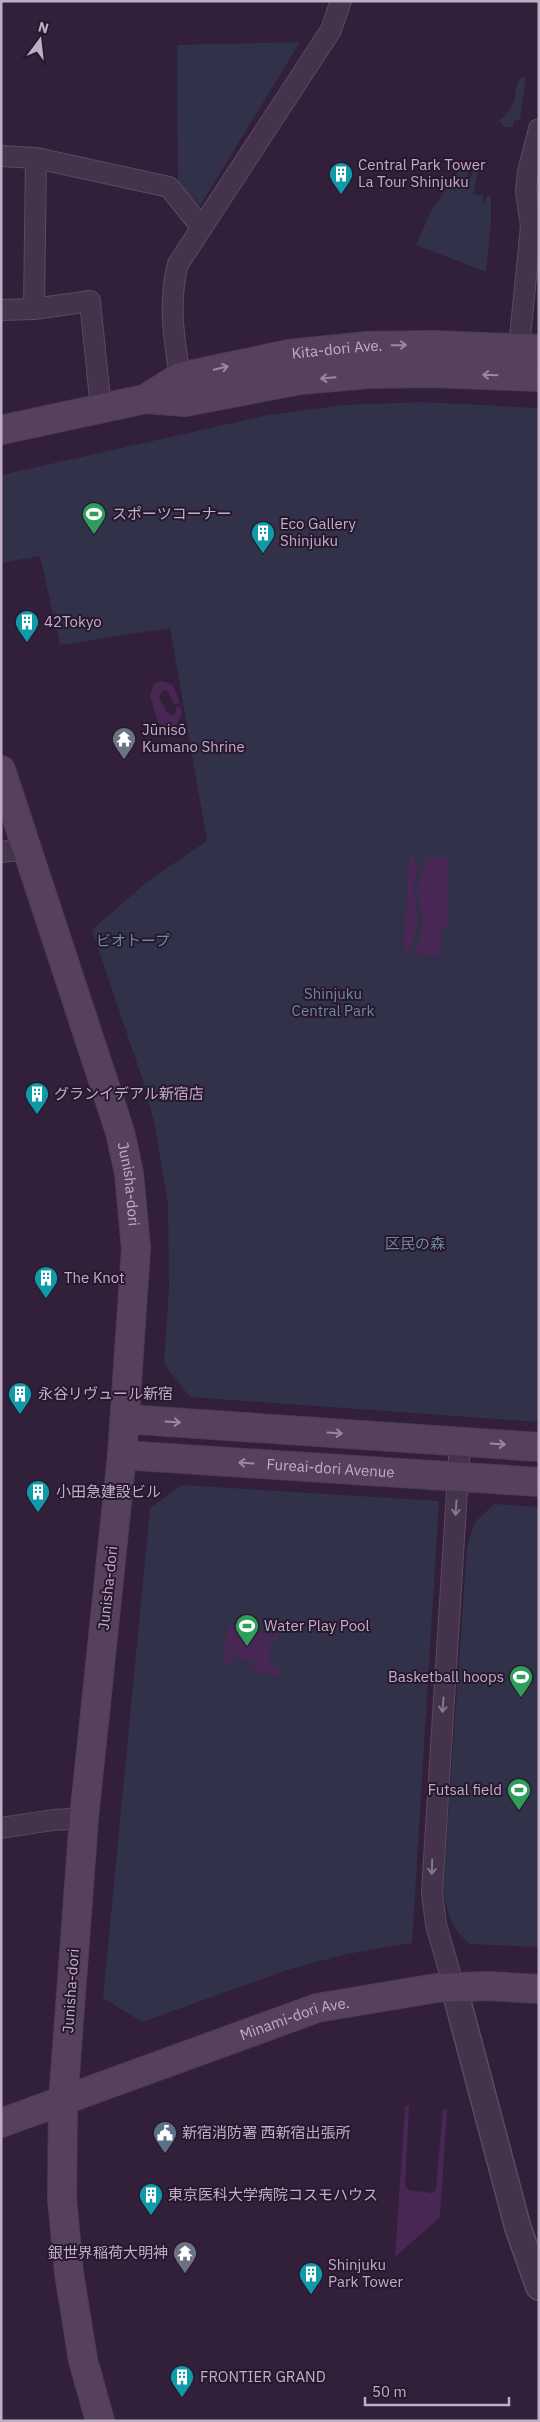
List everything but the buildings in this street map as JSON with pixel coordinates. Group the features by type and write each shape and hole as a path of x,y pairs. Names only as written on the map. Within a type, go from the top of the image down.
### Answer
{"main road":[{"name":"Kita-dori Ave.","path":"145,399 180,377 289,354 368,346 434,345 529,348"},
{"name":"Kita-dori Ave.","path":"1,430 145,399 185,402 300,380 368,374 434,373 539,377"},
{"name":"Junisha-dori","path":"1,770 14,850 120,1132 129,1173 136,1249 122,1455 84,1818 63,2102 62,2198 69,2273 83,2360 100,2421"},
{"path":"125,1419 539,1447"},
{"name":"Fureai-dori Avenue","path":"122,1455 539,1482"},
{"name":"Minami-dori Ave.","path":"1,2123 317,2008 362,1999 454,1987 487,1986 539,1989"}],"street":[{"path":"180,377 172,324 174,282 178,264 331,30 341,1"},
{"path":"529,348 531,226 526,191 528,172 539,129"},
{"path":"1,156 36,158 169,188 202,228"},
{"path":"34,309 36,158"},
{"path":"1,310 34,309 90,301 101,408"},
{"path":"460,1442 432,1892 436,1926 518,2228 539,2287"},
{"path":"1,1828 52,1820 84,1818"}],"green space":[{"path":"300,42 200,206 178,183 177,45"},
{"path":"521,77 526,77 520,120 514,121 513,127 504,127 499,121 511,109"},
{"path":"464,163 471,164 467,177 471,178 473,169 478,170 473,194 482,195 483,183 483,203 485,203 487,196 491,196 491,224 486,272 416,245 432,209"},
{"name":"Shinjuku Central Park","path":"422,402 539,408 539,1422 190,1397 164,1364 169,1288 168,1203 155,1126 144,1084 92,930 148,881 207,841 170,628 60,645 40,556 1,563 1,475 268,415 344,405"},
{"path":"182,1485 439,1501 412,1943 347,1954 293,1968 142,2022 103,1998 150,1508"},
{"path":"494,1504 539,1507 539,1947 470,1944 454,1927 443,1891 467,1547 475,1522"}],"shaded area":[{"path":"160,681 172,684 180,703 174,704 168,691 163,690 159,698 168,714 173,716 176,707 180,707 182,712 178,724 173,727 166,727 158,723 150,696 154,684"},
{"path":"409,856 414,856 418,870 413,888 419,920 411,949 403,952"},
{"path":"427,857 447,858 449,919 441,935 439,957 415,954 423,924 417,889"},
{"name":"Water Play Pool","path":"253,1621 257,1622 257,1632 277,1635 278,1640 271,1640 269,1665 279,1667 279,1676 254,1673 255,1657 253,1657 251,1668 248,1667 249,1660 238,1660 238,1655 233,1655 232,1666 225,1664 225,1660 222,1659 228,1624 237,1625 236,1631 240,1632 242,1623 249,1625 249,1632 251,1632"},
{"path":"405,2106 409,2106 405,2186 409,2190 432,2193 436,2189 443,2109 447,2110 440,2217 395,2257"}],"place":[{"name":"Central Park Tower La Tour Shinjuku","path":"341,195"},
{"name":"スポーツコーナー","path":"94,535"},
{"name":"Eco Gallery Shinjuku","path":"263,554"},
{"name":"42Tokyo","path":"27,643"},
{"name":"Jūnisō Kumano Shrine","path":"124,760"},
{"name":"グランイデアル新宿店","path":"37,1115"},
{"name":"The Knot","path":"46,1299"},
{"name":"永谷リヴュール新宿","path":"20,1415"},
{"name":"小田急建設ビル","path":"38,1513"},
{"name":"Water Play Pool","path":"247,1647"},
{"name":"Basketball hoops","path":"521,1698"},
{"name":"Futsal field","path":"519,1811"},
{"name":"新宿消防署 西新宿出張所","path":"165,2154"},
{"name":"東京医科大学病院コスモハウス","path":"151,2216"},
{"name":"銀世界稲荷大明神","path":"185,2274"},
{"name":"Shinjuku Park Tower","path":"311,2295"},
{"name":"FRONTIER GRAND","path":"182,2398"}],"park label":[{"name":"ビオトープ","path":"133,941"},
{"name":"区民の森","path":"415,1244"}]}
